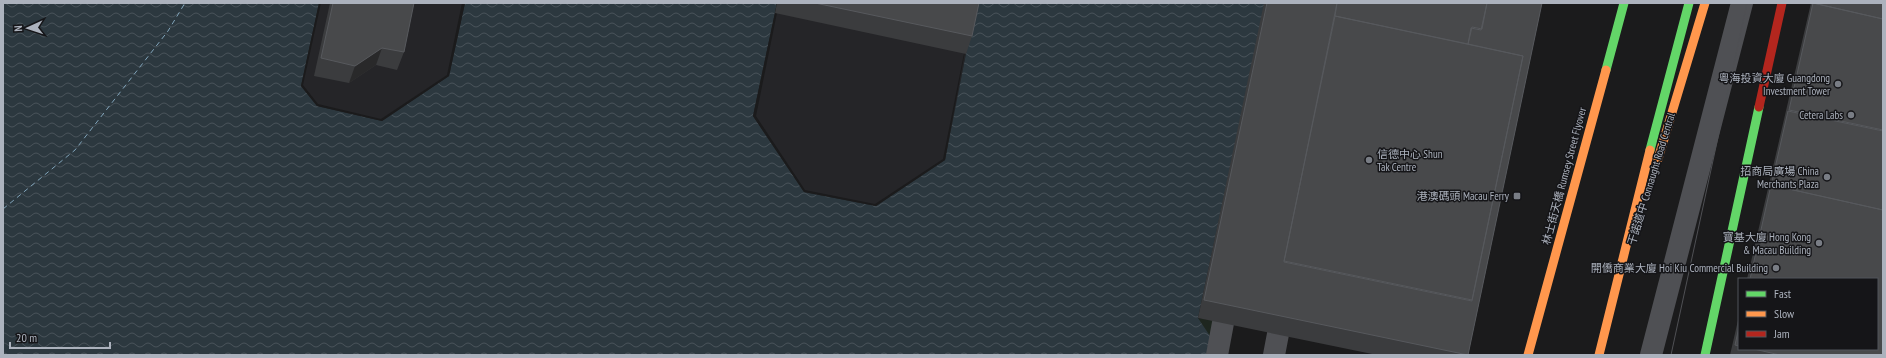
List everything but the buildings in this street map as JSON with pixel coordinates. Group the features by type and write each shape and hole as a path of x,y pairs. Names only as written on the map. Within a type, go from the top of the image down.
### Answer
{"main road":[{"path":"1522,355 1618,3"},
{"name":"林士街天橋 Rumsey Street Flyover","path":"1528,355 1624,3"},
{"path":"1597,355 1688,3"},
{"name":"干諾道中 Connaught Road Central","path":"1597,355 1705,3"},
{"path":"1705,355 1782,3"}],"street":[{"path":"1651,355 1742,3"},
{"path":"1217,355 1223,323"}],"shaded area":[{"path":"319,3 465,3 449,76 382,121 317,106 301,86"},
{"path":"777,3 976,3 945,160 876,206 804,192 753,116"},
{"path":"1198,318 1230,324 1209,355"}],"water":[{"path":"3,3 319,3 301,86 317,106 382,121 449,76 465,3 777,3 753,116 804,192 876,206 945,160 976,3 1265,3 1198,318 1212,339 1209,355 3,355"}],"pier":[{"path":"319,3 321,3 303,85 318,104 381,119 447,75 462,3 465,3 449,76 382,121 317,106 301,86"},
{"path":"777,3 779,3 756,116 805,190 875,204 943,159 974,3 945,160 876,206 804,192 753,116"}],"ferry route":[{"path":"3,209 75,150 168,31 185,3"}],"tram line":[{"path":"1671,355 1747,3"}],"traffic: fast":[{"path":"1606,70 1624,3"},
{"path":"1650,150 1689,3"},
{"path":"1705,355 1759,107"}],"traffic: slow":[{"path":"1658,159 1705,3"},
{"path":"1528,355 1606,70"},
{"path":"1599,355 1650,150"}],"traffic: jam":[{"path":"1759,107 1782,3"}],"place":[{"name":"粵海投資大廈 Guangdong Investment Tower","path":"1838,84"},
{"name":"Cetera Labs","path":"1851,115"},
{"name":"信德中心 Shun Tak Centre","path":"1369,160"},
{"name":"招商局廣場 China Merchants Plaza","path":"1827,177"},
{"name":"港澳碼頭 Macau Ferry","path":"1517,196"},
{"name":"寶基大廈 Hong Kong & Macau Building","path":"1819,243"},
{"name":"開僑商業大廈 Hoi Kiu Commercial Building","path":"1776,268"}]}
